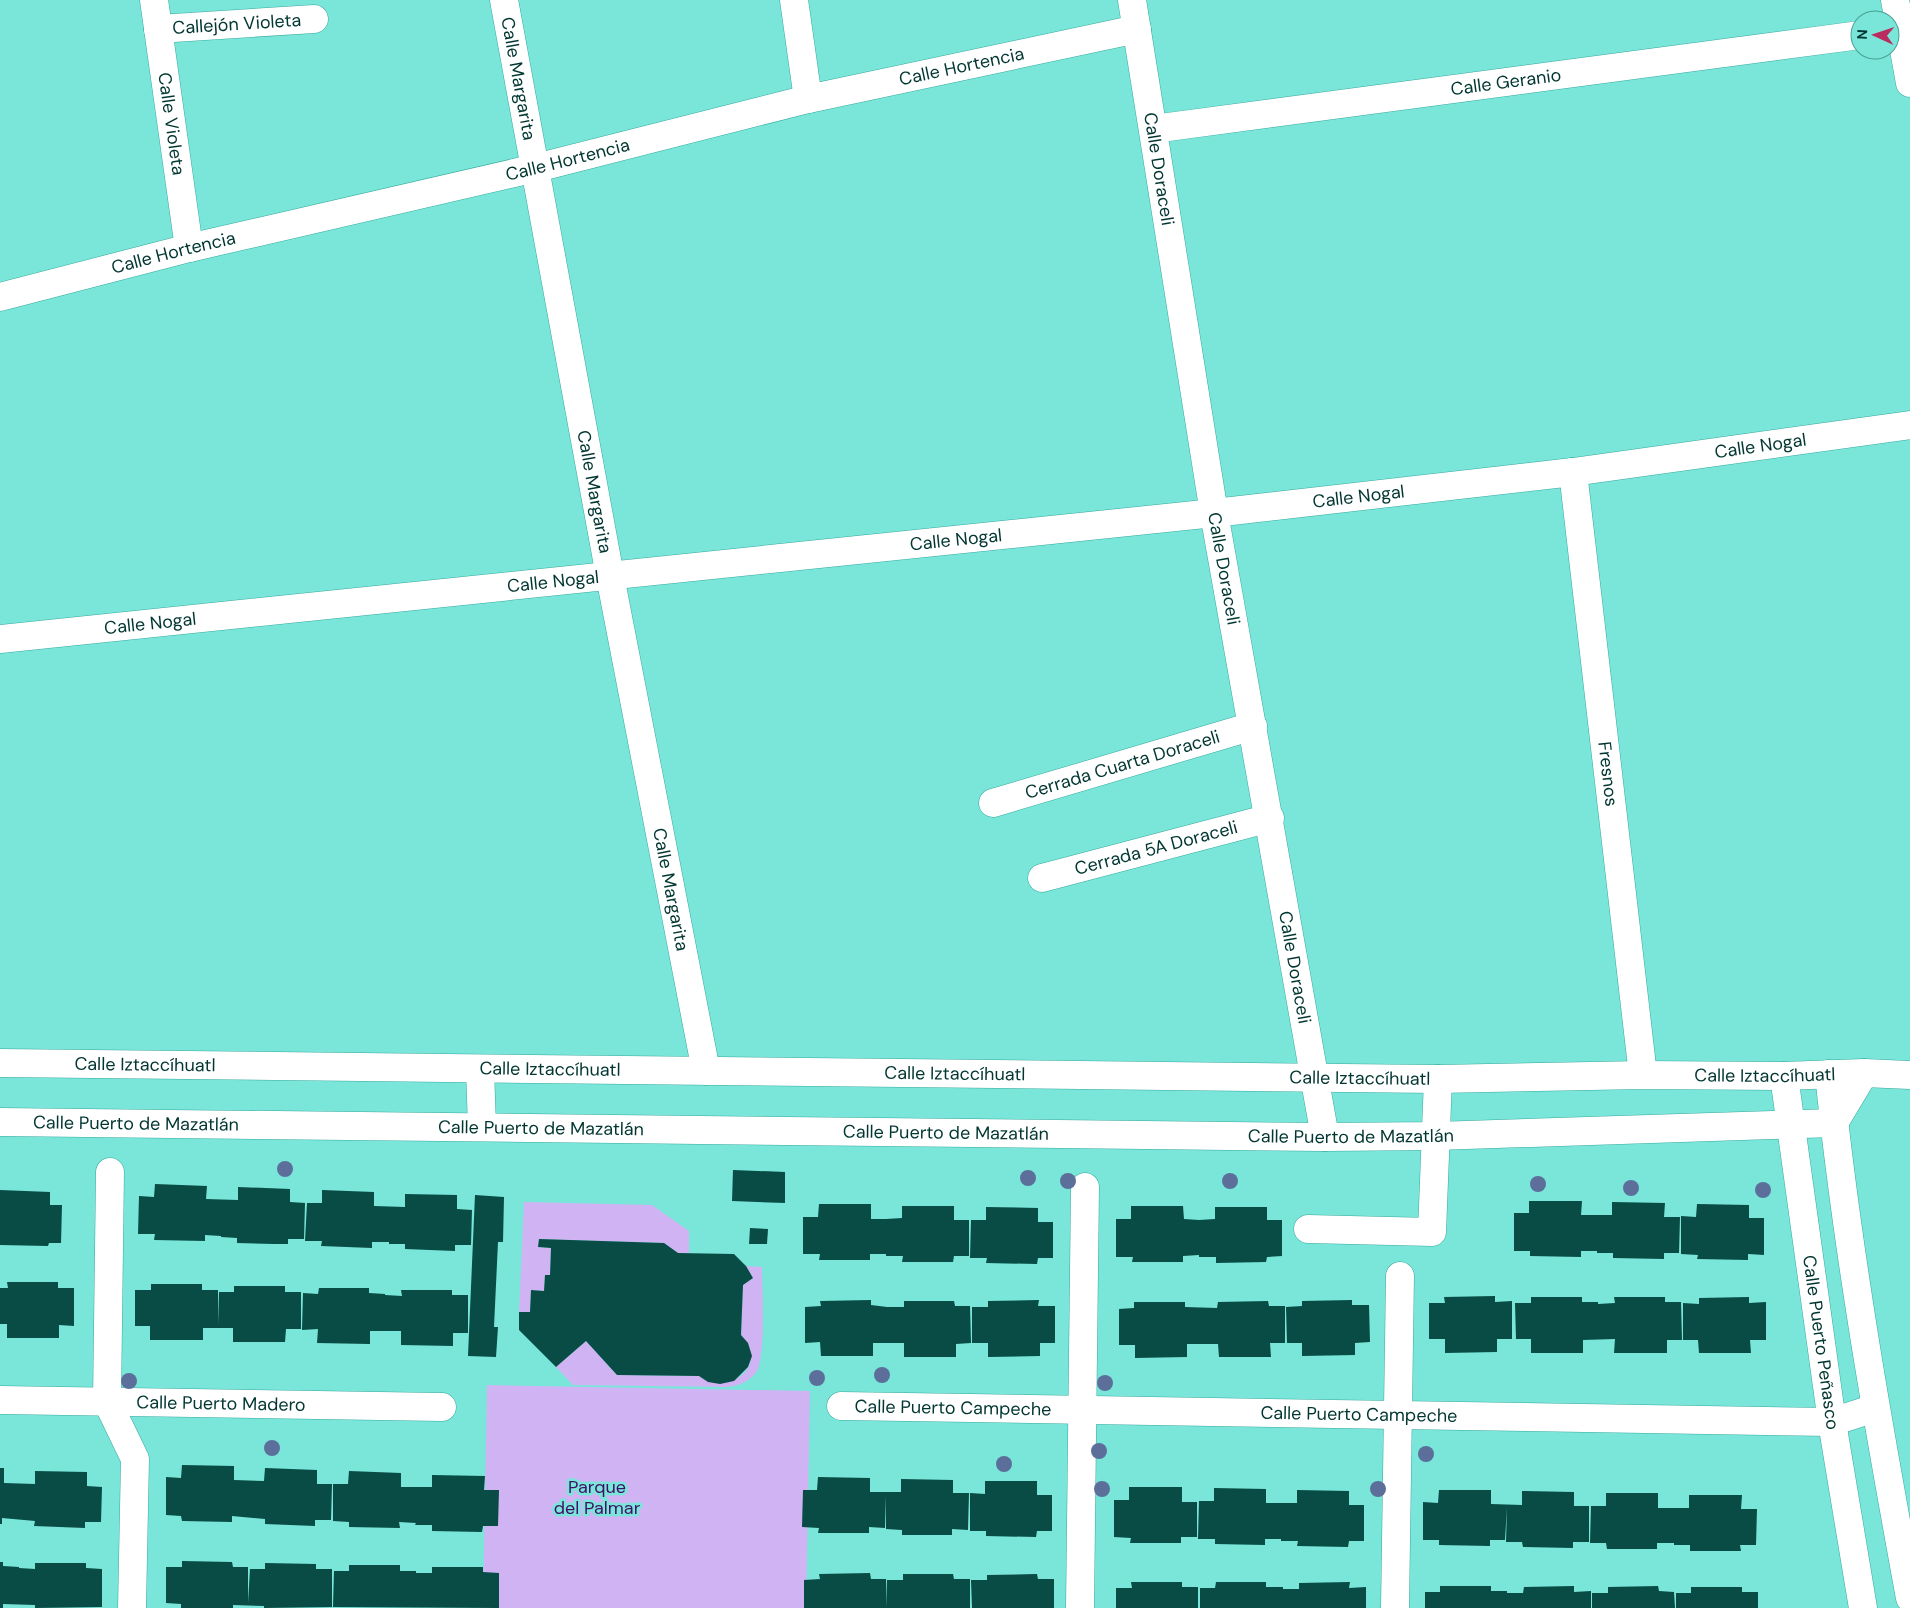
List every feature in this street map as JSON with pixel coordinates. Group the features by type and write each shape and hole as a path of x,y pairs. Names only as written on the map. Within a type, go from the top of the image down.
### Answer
{"street":[{"name":"Calle Violeta","path":"154,0 189,248"},
{"name":"Calle Margarita","path":"504,0 610,576 706,1072"},
{"path":"794,0 808,100"},
{"name":"Calle Doraceli","path":"1132,0 1214,513 1270,818 1325,1137"},
{"name":"Callejón Violeta","path":"158,29 314,19"},
{"name":"Calle Hortencia","path":"0,298 189,248 536,168 808,100 1137,29"},
{"path":"1900,30 1910,83"},
{"name":"Calle Geranio","path":"1154,129 1850,37"},
{"name":"Calle Nogal","path":"0,639 1214,513 1573,472 1910,425"},
{"name":"Fresnos","path":"1573,472 1643,1075"},
{"name":"Cerrada Cuarta Doraceli","path":"993,803 1253,726"},
{"name":"Cerrada 5A Doraceli","path":"1042,878 1270,818"},
{"name":"Calle Iztaccíhuatl","path":"0,1063 1438,1079 1643,1075 1784,1076 1864,1073 1910,1075"},
{"path":"480,1068 482,1127"},
{"path":"1834,1123 1864,1073"},
{"path":"1829,1074 1834,1123 1875,1408 1910,1598"},
{"name":"Calle Puerto Peñasco","path":"1784,1076 1832,1422 1863,1608"},
{"path":"1308,1229 1432,1232 1438,1079"},
{"name":"Calle Puerto de Mazatlán","path":"0,1122 1325,1137 1436,1136 1834,1123"},
{"path":"110,1172 107,1401 135,1459 132,1608"},
{"path":"1080,1608 1085,1187"},
{"path":"1395,1608 1400,1276"},
{"name":"Calle Puerto Madero","path":"0,1400 442,1407"},
{"name":"Calle Puerto Campeche","path":"841,1406 1832,1422 1875,1408"}],"green space":[{"path":"524,1202 652,1205 689,1231 689,1253 678,1253 664,1243 539,1239 538,1247 551,1248 550,1275 545,1275 544,1291 531,1290 530,1312 519,1312"},
{"path":"746,1266 762,1267 763,1321 760,1362 754,1375 744,1382 727,1387 573,1385 556,1367 586,1341 617,1375 699,1376 723,1383 734,1380 749,1367 751,1357 749,1346 741,1335 743,1285 753,1278"},
{"name":"Parque del Palmar","path":"487,1385 810,1391 806,1608 483,1608"}],"building":[{"path":"733,1170 785,1172 785,1203 732,1201"},
{"path":"155,1184 207,1186 206,1199 238,1200 238,1187 290,1189 290,1202 305,1203 304,1239 288,1239 288,1244 237,1243 237,1238 205,1235 205,1241 154,1240 155,1234 138,1234 139,1196 154,1197"},
{"path":"0,1190 50,1192 50,1205 62,1205 61,1243 49,1243 48,1246 0,1245"},
{"path":"322,1190 374,1192 374,1206 405,1207 405,1194 457,1195 457,1209 472,1210 471,1245 455,1245 455,1251 405,1249 405,1244 389,1244 389,1242 372,1242 372,1248 321,1246 322,1241 305,1241 307,1203 322,1203"},
{"path":"475,1195 504,1197 503,1242 498,1242 494,1327 498,1327 496,1357 468,1356"},
{"path":"1529,1201 1582,1201 1581,1215 1612,1215 1612,1202 1665,1203 1664,1217 1680,1217 1679,1253 1664,1253 1664,1259 1613,1258 1613,1253 1597,1253 1597,1251 1581,1251 1581,1257 1530,1256 1530,1251 1514,1251 1514,1213 1529,1213"},
{"path":"819,1204 871,1204 871,1219 902,1218 902,1206 954,1206 954,1220 969,1220 969,1256 954,1256 953,1262 902,1262 903,1256 886,1256 886,1254 870,1254 870,1260 819,1260 820,1254 803,1254 803,1217 818,1217"},
{"path":"1697,1204 1749,1205 1749,1218 1764,1218 1764,1255 1748,1254 1748,1260 1697,1259 1698,1255 1681,1254 1681,1216 1696,1217"},
{"path":"1131,1206 1183,1206 1184,1219 1199,1220 1215,1219 1215,1207 1267,1207 1267,1220 1282,1220 1282,1256 1267,1257 1266,1262 1216,1263 1216,1257 1199,1257 1199,1255 1183,1256 1183,1262 1132,1262 1133,1257 1116,1257 1116,1219 1131,1219"},
{"path":"986,1207 1038,1208 1038,1222 1053,1222 1053,1258 1038,1258 1037,1264 986,1263 987,1258 970,1258 971,1220 986,1220"},
{"path":"750,1228 768,1229 767,1244 749,1244"},
{"path":"539,1239 664,1243 678,1253 734,1254 746,1266 753,1278 743,1285 741,1335 748,1343 752,1356 748,1367 734,1381 720,1384 708,1382 699,1376 617,1375 586,1341 556,1367 519,1330 519,1312 530,1312 531,1290 544,1291 545,1275 550,1275 551,1248 538,1247"},
{"path":"7,1282 58,1282 58,1288 74,1288 74,1326 59,1325 59,1338 7,1338 7,1324 0,1324 0,1288 8,1288"},
{"path":"151,1284 202,1284 202,1290 218,1290 218,1325 219,1292 234,1292 234,1286 285,1286 285,1292 301,1292 301,1329 286,1329 285,1342 233,1342 233,1328 203,1328 203,1340 150,1340 150,1326 135,1326 135,1290 151,1290"},
{"path":"319,1288 369,1288 369,1293 402,1296 401,1290 452,1290 452,1295 468,1295 468,1333 453,1333 453,1346 401,1345 401,1331 370,1331 370,1344 317,1343 318,1329 302,1330 303,1293 318,1294"},
{"path":"1495,1296 1495,1302 1512,1301 1512,1339 1497,1339 1497,1352 1445,1353 1445,1339 1429,1339 1429,1303 1445,1303 1444,1297"},
{"path":"1531,1297 1582,1297 1582,1302 1598,1302 1598,1304 1615,1303 1614,1297 1665,1297 1665,1302 1681,1302 1682,1340 1667,1340 1667,1353 1614,1353 1615,1339 1583,1340 1583,1353 1531,1353 1531,1339 1516,1339 1515,1303 1531,1303"},
{"path":"1749,1297 1749,1303 1766,1302 1766,1340 1750,1340 1751,1353 1699,1353 1698,1340 1683,1340 1683,1303 1699,1304 1699,1298"},
{"path":"871,1300 871,1305 887,1307 904,1307 904,1301 954,1301 955,1306 970,1306 971,1343 956,1344 956,1357 904,1357 904,1343 873,1343 873,1356 821,1356 820,1342 805,1343 805,1307 821,1306 820,1301"},
{"path":"1039,1300 1038,1306 1055,1306 1055,1343 1040,1343 1040,1356 988,1357 988,1343 972,1343 972,1307 988,1307 988,1301"},
{"path":"1352,1300 1352,1305 1369,1305 1370,1342 1355,1343 1355,1355 1302,1356 1302,1343 1287,1343 1286,1307 1302,1306 1302,1301"},
{"path":"1268,1301 1269,1306 1285,1306 1285,1343 1270,1343 1271,1357 1219,1357 1218,1344 1187,1344 1187,1357 1135,1358 1135,1345 1119,1345 1119,1309 1134,1308 1134,1302 1185,1302 1185,1307 1217,1308 1218,1302"},
{"path":"182,1465 234,1466 234,1480 264,1481 265,1468 317,1470 317,1484 332,1484 331,1520 315,1520 315,1526 265,1524 265,1519 232,1516 232,1522 182,1521 181,1516 166,1515 166,1477 181,1478"},
{"path":"0,1468 4,1468 4,1483 35,1484 35,1471 87,1472 87,1486 102,1487 101,1522 85,1522 85,1528 34,1526 35,1521 2,1518 2,1524 0,1524"},
{"path":"349,1471 401,1473 401,1487 432,1487 432,1475 485,1476 484,1490 499,1490 498,1526 483,1526 482,1532 432,1531 432,1525 415,1525 416,1523 399,1522 400,1528 349,1527 349,1522 333,1521 333,1484 348,1484"},
{"path":"818,1477 870,1478 870,1492 901,1492 901,1479 953,1480 953,1493 969,1493 968,1530 952,1529 952,1535 902,1535 902,1530 886,1529 886,1495 885,1528 869,1527 869,1533 818,1533 819,1528 802,1527 803,1490 817,1490"},
{"path":"985,1481 1037,1481 1037,1495 1052,1495 1052,1531 1037,1531 1036,1537 986,1536 986,1531 970,1531 970,1493 985,1494"},
{"path":"1129,1487 1182,1487 1182,1502 1197,1502 1197,1537 1181,1537 1181,1543 1130,1543 1131,1538 1114,1537 1114,1500 1129,1500"},
{"path":"1214,1488 1266,1489 1266,1503 1297,1503 1297,1490 1349,1491 1349,1505 1364,1505 1364,1541 1349,1541 1348,1547 1297,1546 1298,1541 1281,1541 1281,1539 1265,1539 1265,1545 1215,1544 1215,1539 1198,1539 1199,1501 1214,1501"},
{"path":"1439,1490 1491,1490 1491,1504 1522,1505 1522,1491 1574,1492 1574,1506 1589,1506 1589,1542 1573,1542 1573,1548 1523,1547 1522,1542 1506,1542 1507,1507 1505,1540 1490,1540 1490,1546 1439,1545 1439,1540 1423,1540 1423,1502 1438,1503"},
{"path":"1606,1493 1658,1493 1658,1508 1689,1508 1689,1495 1742,1495 1741,1509 1757,1509 1756,1545 1740,1545 1741,1551 1690,1551 1690,1545 1674,1545 1674,1543 1657,1543 1657,1549 1607,1549 1606,1543 1590,1543 1591,1506 1606,1506"},
{"path":"182,1561 232,1562 233,1567 248,1567 248,1603 250,1569 265,1569 265,1563 316,1564 316,1569 332,1569 332,1607 264,1608 264,1606 233,1605 233,1608 181,1608 181,1604 166,1603 166,1567 182,1567"},
{"path":"0,1562 3,1562 3,1566 35,1569 35,1563 86,1563 86,1568 102,1569 102,1607 35,1608 35,1605 3,1604 3,1608 0,1608"},
{"path":"349,1565 400,1565 400,1571 416,1571 416,1573 432,1573 432,1567 483,1567 483,1572 499,1573 499,1608 333,1607 334,1571 349,1571"},
{"path":"870,1573 871,1579 886,1579 887,1608 804,1608 804,1580 820,1579 819,1574"},
{"path":"903,1574 953,1574 954,1579 970,1579 970,1608 887,1608 887,1580 903,1580"},
{"path":"1037,1574 1038,1579 1054,1579 1054,1608 972,1608 971,1580 987,1580 987,1575"},
{"path":"1131,1582 1182,1582 1182,1587 1198,1587 1198,1608 1116,1608 1116,1588 1132,1588"},
{"path":"1216,1582 1266,1582 1266,1587 1299,1589 1299,1583 1350,1582 1349,1588 1366,1587 1366,1608 1200,1608 1200,1588 1215,1588"},
{"path":"1440,1586 1491,1586 1491,1591 1523,1593 1524,1587 1574,1586 1574,1592 1591,1591 1591,1608 1425,1608 1425,1592 1440,1592"},
{"path":"1658,1586 1659,1591 1674,1592 1675,1608 1592,1608 1592,1593 1608,1593 1608,1587"},
{"path":"1691,1587 1742,1587 1742,1592 1758,1592 1758,1608 1676,1608 1676,1593 1691,1593"}]}
